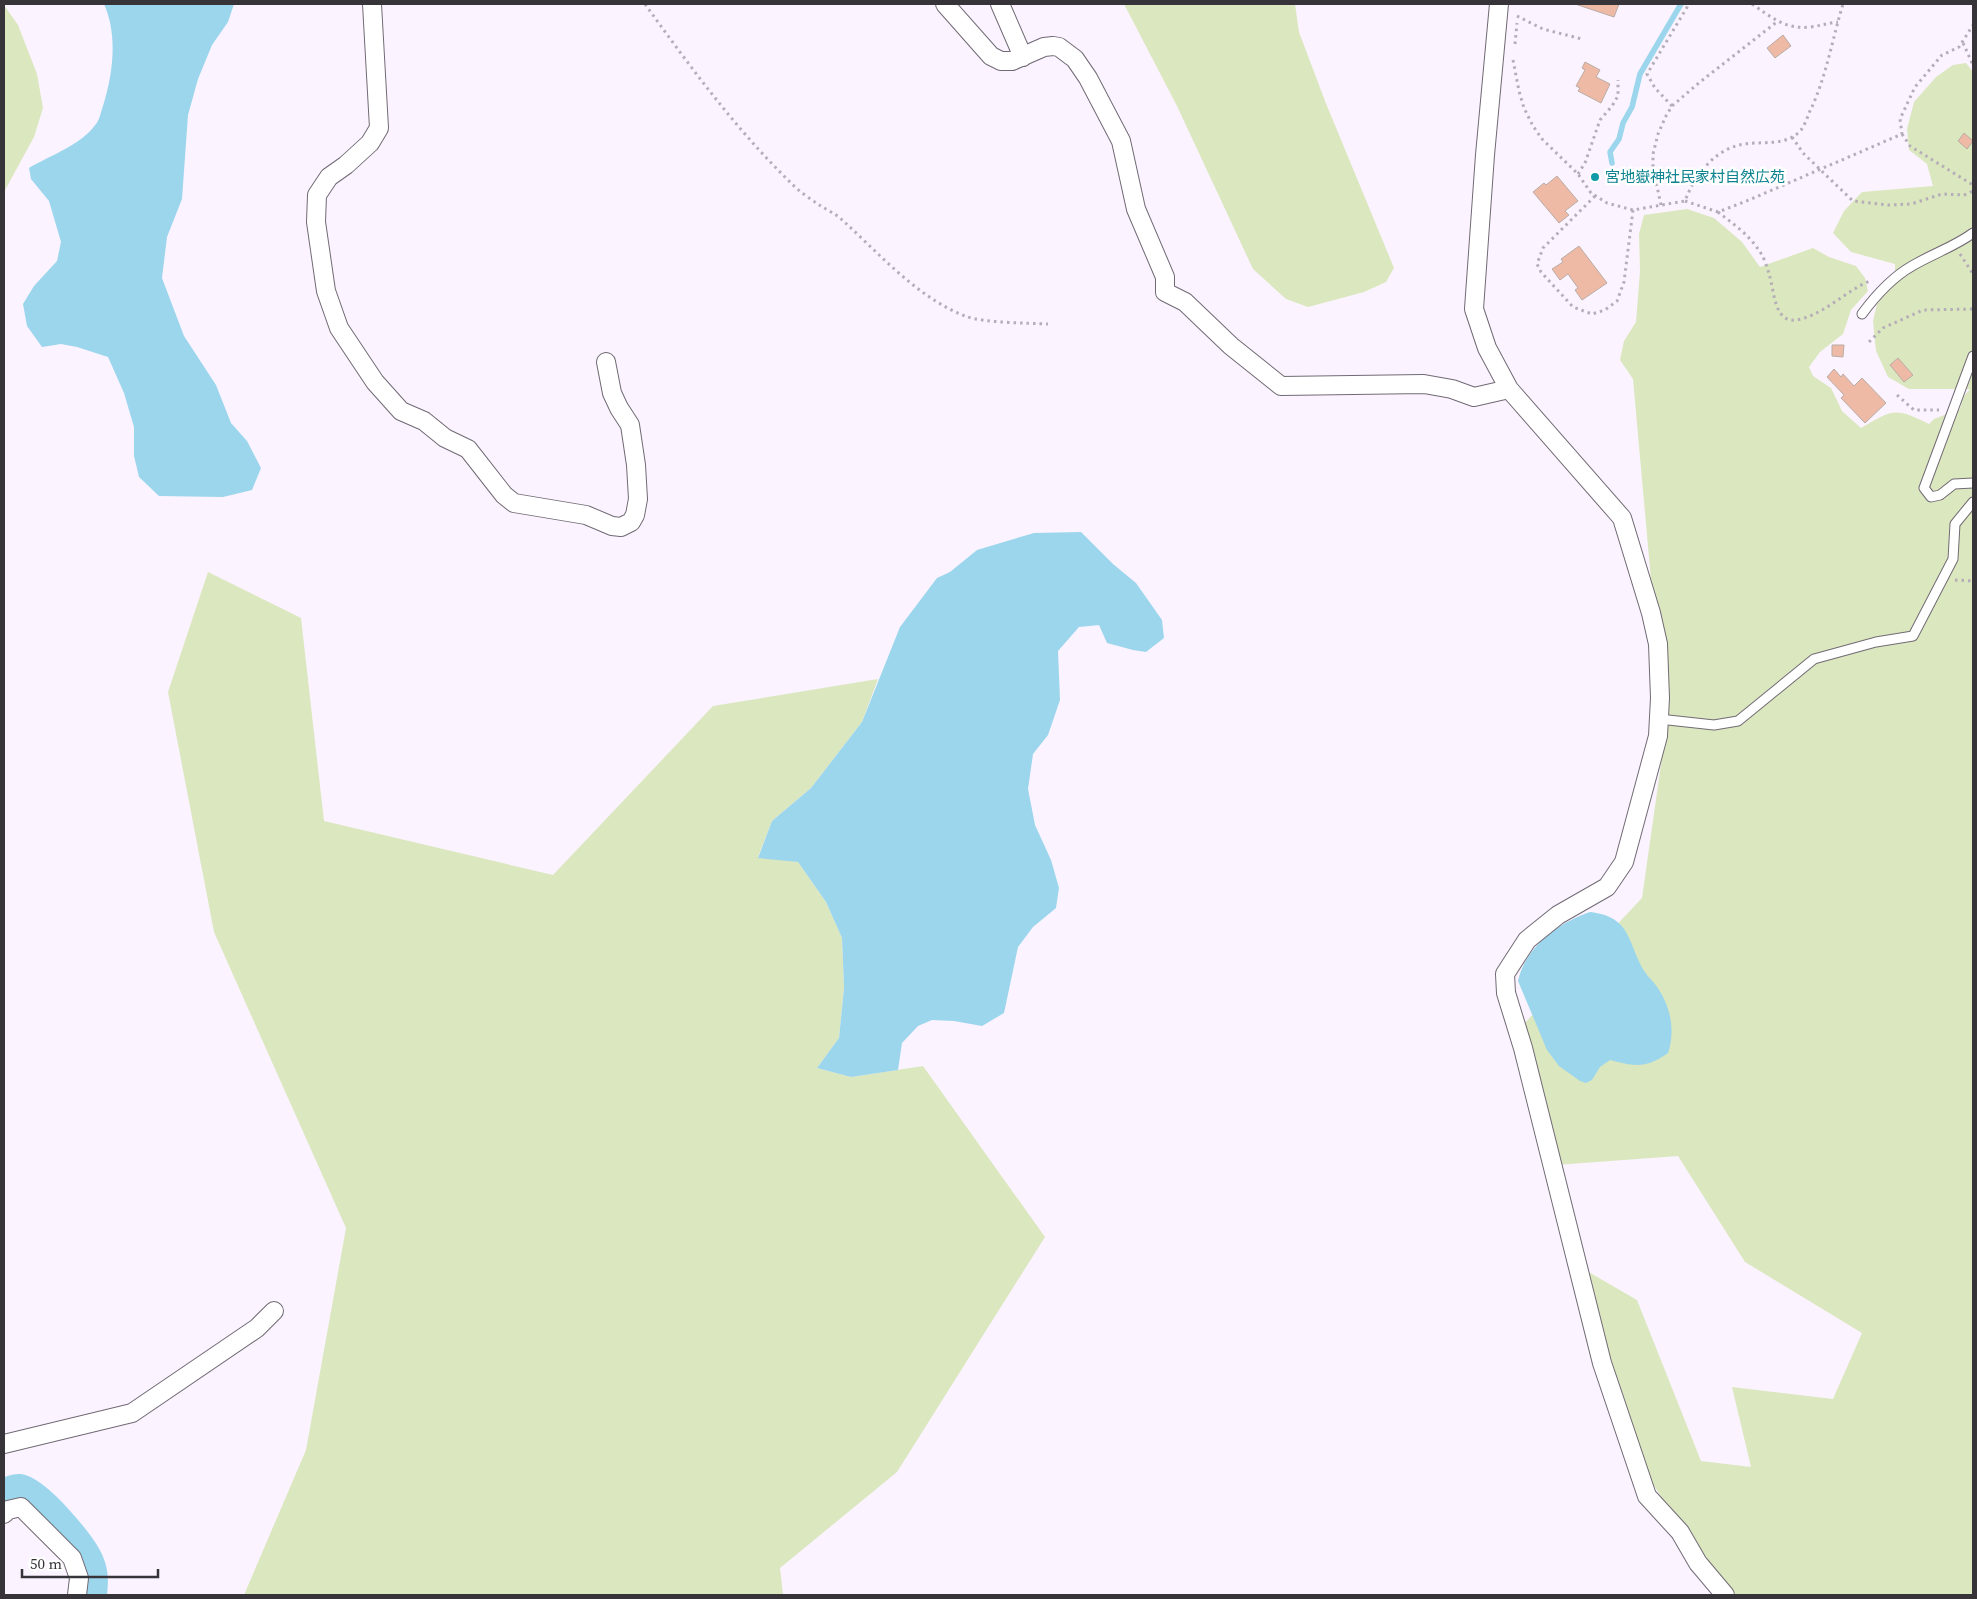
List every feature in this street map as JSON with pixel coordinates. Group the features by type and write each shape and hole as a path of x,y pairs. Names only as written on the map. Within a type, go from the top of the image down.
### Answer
{"street":[{"path":"372,4 379,128 370,143 346,165 329,177 316,195 316,222 326,290 339,328 375,382 401,411 424,421 445,438 468,449 504,495 514,503 586,516 612,526 621,527 632,522 635,515 638,499 636,465 630,425 612,393 606,362"},
{"path":"945,4 991,56 1001,61 1012,61 1044,47 1053,46 1059,47 1075,59 1088,78 1121,141 1136,209 1165,277 1166,292 1185,302 1231,346 1281,386 1424,384 1452,389 1474,397 1509,389"},
{"path":"1000,4 1023,57"},
{"path":"1499,4 1485,155 1474,308 1487,348 1509,389 1622,518 1652,613 1658,644 1659,719 1658,736 1624,862 1607,887 1558,916 1527,940 1505,974 1506,993 1523,1048 1602,1363 1647,1496 1680,1532 1698,1563 1725,1595"},
{"path":"4,1444 132,1413 257,1328 274,1311"},
{"path":"4,1514 8,1510 21,1507 72,1558 79,1578 77,1595"}],"lane":[{"path":"1862,314 1876,296 1894,279 1912,266 1954,245 1973,233"},
{"path":"1973,356 1952,408 1924,488 1931,497 1940,495 1954,484 1973,483"},
{"path":"1659,719 1714,725 1738,721 1814,659 1876,642 1913,636 1952,558 1955,524 1973,502"}],"path":[{"path":"645,4 746,136 789,182 838,216 913,285 965,317 1048,324"},
{"path":"1672,106 1655,88 1647,74 1689,4"},
{"path":"1752,4 1786,25 1811,27 1838,22"},
{"path":"1685,201 1691,184 1715,157 1738,145 1783,141 1801,130 1818,96 1843,4"},
{"path":"1515,46 1518,10"},
{"path":"1517,16 1543,29 1568,37 1582,39"},
{"path":"1661,205 1653,168 1653,154 1658,134 1672,106 1778,21"},
{"path":"1973,25 1960,47 1942,55 1915,87 1900,119 1902,134 1910,146 1973,185"},
{"path":"1963,42 1973,65"},
{"path":"1514,54 1513,62 1519,91 1524,108 1533,126 1542,139 1578,174 1591,193 1607,203 1633,210 1685,201 1718,212 1737,227 1758,249 1769,273 1775,303 1781,316 1789,321 1803,319 1826,308 1851,291 1877,279"},
{"path":"1578,174 1600,120 1618,96 1618,80"},
{"path":"1718,212 1902,134"},
{"path":"1792,137 1803,153 1854,201 1888,206 1911,204 1942,194 1964,194 1973,191"},
{"path":"1595,196 1543,248 1537,264 1541,272 1573,307 1585,312 1592,314 1605,310 1617,301 1624,282 1633,210"},
{"path":"1954,245 1973,274"},
{"path":"1970,268 1973,265"},
{"path":"1869,342 1883,328 1924,310 1973,309"},
{"path":"1897,395 1914,410 1933,411 1952,408"}],"green space":[{"path":"1124,4 1295,4 1299,32 1325,101 1394,268 1386,282 1364,292 1308,307 1286,299 1253,269 1177,106"},
{"path":"4,5 18,25 37,74 43,108 34,137 4,192"},
{"path":"1966,63 1973,72 1973,1595 1723,1595 1624,1438 1580,1267 1637,1300 1701,1461 1751,1467 1732,1387 1833,1399 1862,1333 1745,1262 1678,1156 1556,1165 1522,1026 1642,898 1665,736 1633,379 1620,360 1624,341 1636,322 1640,271 1639,234 1644,215 1687,209 1714,218 1742,242 1760,267 1813,248 1829,257 1856,266 1865,278 1868,291 1851,310 1843,334 1820,352 1809,367 1813,376 1831,388 1842,411 1861,428 1880,417 1894,412 1909,415 1929,424 1934,419 1960,409 1963,397 1970,389 1909,389 1888,377 1876,351 1873,321 1877,304 1895,283 1895,264 1851,252 1833,233 1844,211 1862,192 1933,186 1927,164 1909,150 1907,129 1914,102 1936,77 1953,65"},
{"path":"208,572 301,618 324,821 553,875 713,706 878,679 862,722 811,788 772,821 758,857 798,862 826,902 842,938 844,988 839,1038 817,1068 851,1077 923,1066 1045,1237 897,1472 780,1568 783,1595 244,1595 306,1450 346,1228 214,932 168,692"}],"water":[{"path":"104,4 234,4 228,22 212,45 198,79 188,115 182,199 167,237 162,278 184,336 216,385 231,423 247,441 261,468 252,490 223,497 159,496 139,477 134,456 134,427 124,393 108,357 61,344 42,347 27,326 23,304 34,286 57,261 61,242 49,201 31,179 29,168 74,144 90,131 98,120 109,81 113,55 111,29"},
{"path":"1081,532 1113,564 1136,583 1162,620 1164,638 1146,652 1107,643 1099,625 1079,627 1058,651 1060,700 1048,735 1033,754 1028,789 1035,825 1051,860 1059,888 1056,908 1033,927 1018,947 1004,1013 982,1026 954,1021 932,1020 918,1026 902,1043 898,1070 851,1077 817,1068 839,1038 844,988 842,938 826,902 798,862 758,858 772,821 811,788 862,722 900,627 937,578 950,572 977,550 1034,533"},
{"path":"1590,912 1604,915 1614,920 1627,933 1639,962 1655,984 1668,1008 1671,1035 1668,1053 1661,1058 1640,1065 1610,1060 1600,1067 1592,1080 1586,1083 1580,1081 1559,1066 1547,1050 1518,981 1528,957 1545,938 1566,922"}],"building":[{"path":"1575,4 1619,4 1614,17"},
{"path":"1783,35 1791,46 1775,58 1767,48"},
{"path":"1585,62 1600,70 1596,77 1610,84 1601,103 1578,91 1580,88 1576,86 1585,70 1582,68"},
{"path":"1964,133 1973,141 1967,149 1958,141"},
{"path":"1557,176 1578,201 1565,211 1569,215 1559,223 1533,192"},
{"path":"1579,246 1607,283 1582,300 1575,290 1578,288 1568,274 1560,280 1552,269 1563,262 1561,259"},
{"path":"1832,345 1844,345 1843,357 1832,356"},
{"path":"1898,358 1913,375 1904,382 1890,365"},
{"path":"1834,369 1841,377 1843,374 1854,386 1862,378 1886,403 1865,423 1841,398 1844,395 1827,377"}],"waterway":[{"path":"1612,163 1610,152 1619,139 1623,123 1632,107 1640,74 1681,4"},
{"path":"4,1494 19,1490 27,1493 59,1522 78,1546 89,1565 92,1576 91,1595"}],"place":[{"name":"宮地嶽神社民家村自然広苑","path":"1595,177"}]}
